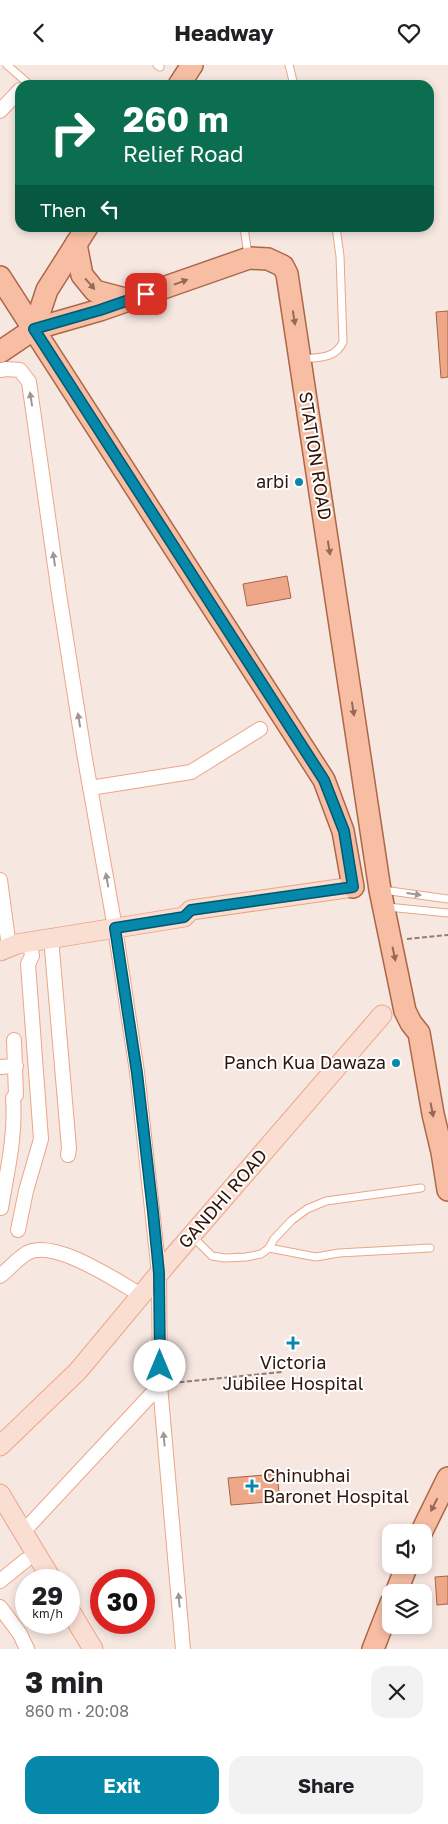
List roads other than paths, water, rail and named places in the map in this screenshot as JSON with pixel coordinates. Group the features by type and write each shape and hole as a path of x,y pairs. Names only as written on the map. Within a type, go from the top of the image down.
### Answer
{"main road":[{"path":"182,80 192,65"},
{"path":"34,329 47,290 82,236"},
{"path":"82,236 82,275 95,291 129,300"},
{"name":"STATION ROAD","path":"0,352 34,329 100,310 248,258 268,259 284,266 287,274 382,898 405,1011 410,1023 419,1033 448,1190"},
{"path":"3,282 27,295 47,290"},
{"path":"3,282 324,780 344,831 354,892 191,910 184,917 30,941 4,949"},
{"path":"331,798 343,790 365,791"},
{"name":"GANDHI ROAD","path":"0,1445 78,1371 159,1273 382,1015"},
{"path":"425,1524 448,1478"},
{"path":"0,1495 45,1569"},
{"path":"0,1515 31,1569"},
{"path":"373,1649 382,1626"},
{"path":"80,1627 93,1649"},
{"path":"69,1634 78,1649"}],"street":[{"path":"0,111 15,96"},
{"path":"0,370 20,370 29,382 59,594 90,788 115,928 137,1073 159,1273 160,1385 183,1649"},
{"path":"90,788 191,772 260,729"},
{"path":"0,879 4,949"},
{"path":"51,938 69,1148 68,1155"},
{"path":"18,1231 26,1191 41,1139 28,964 32,956 30,941"},
{"path":"0,1208 2,1209 12,1140 13,1099 16,1095 14,1040"},
{"path":"0,1067 16,1067"},
{"path":"0,1276 28,1253 41,1249 76,1258 141,1295"},
{"path":"23,1532 160,1385"},
{"path":"0,1581 26,1560"},
{"path":"0,1607 20,1634 28,1649"}],"lane":[{"path":"7,65 20,80"},
{"path":"289,65 293,80"},
{"path":"245,232 248,258"},
{"path":"300,360 334,355 340,349 343,342 340,256 337,232"},
{"path":"382,898 448,899"},
{"path":"382,898 448,913"},
{"path":"192,1236 212,1256 225,1258 261,1254 269,1248 274,1239 292,1221 307,1209 326,1201 421,1188"},
{"path":"269,1248 316,1257 339,1253 430,1248"}],"place":[{"name":"arbi","path":"299,482"},
{"name":"Panch Kua Dawaza","path":"396,1063"},
{"name":"Victoria Jubilee Hospital","path":"293,1343"},
{"name":"Chinubhai Baronet Hospital","path":"252,1486"}]}
